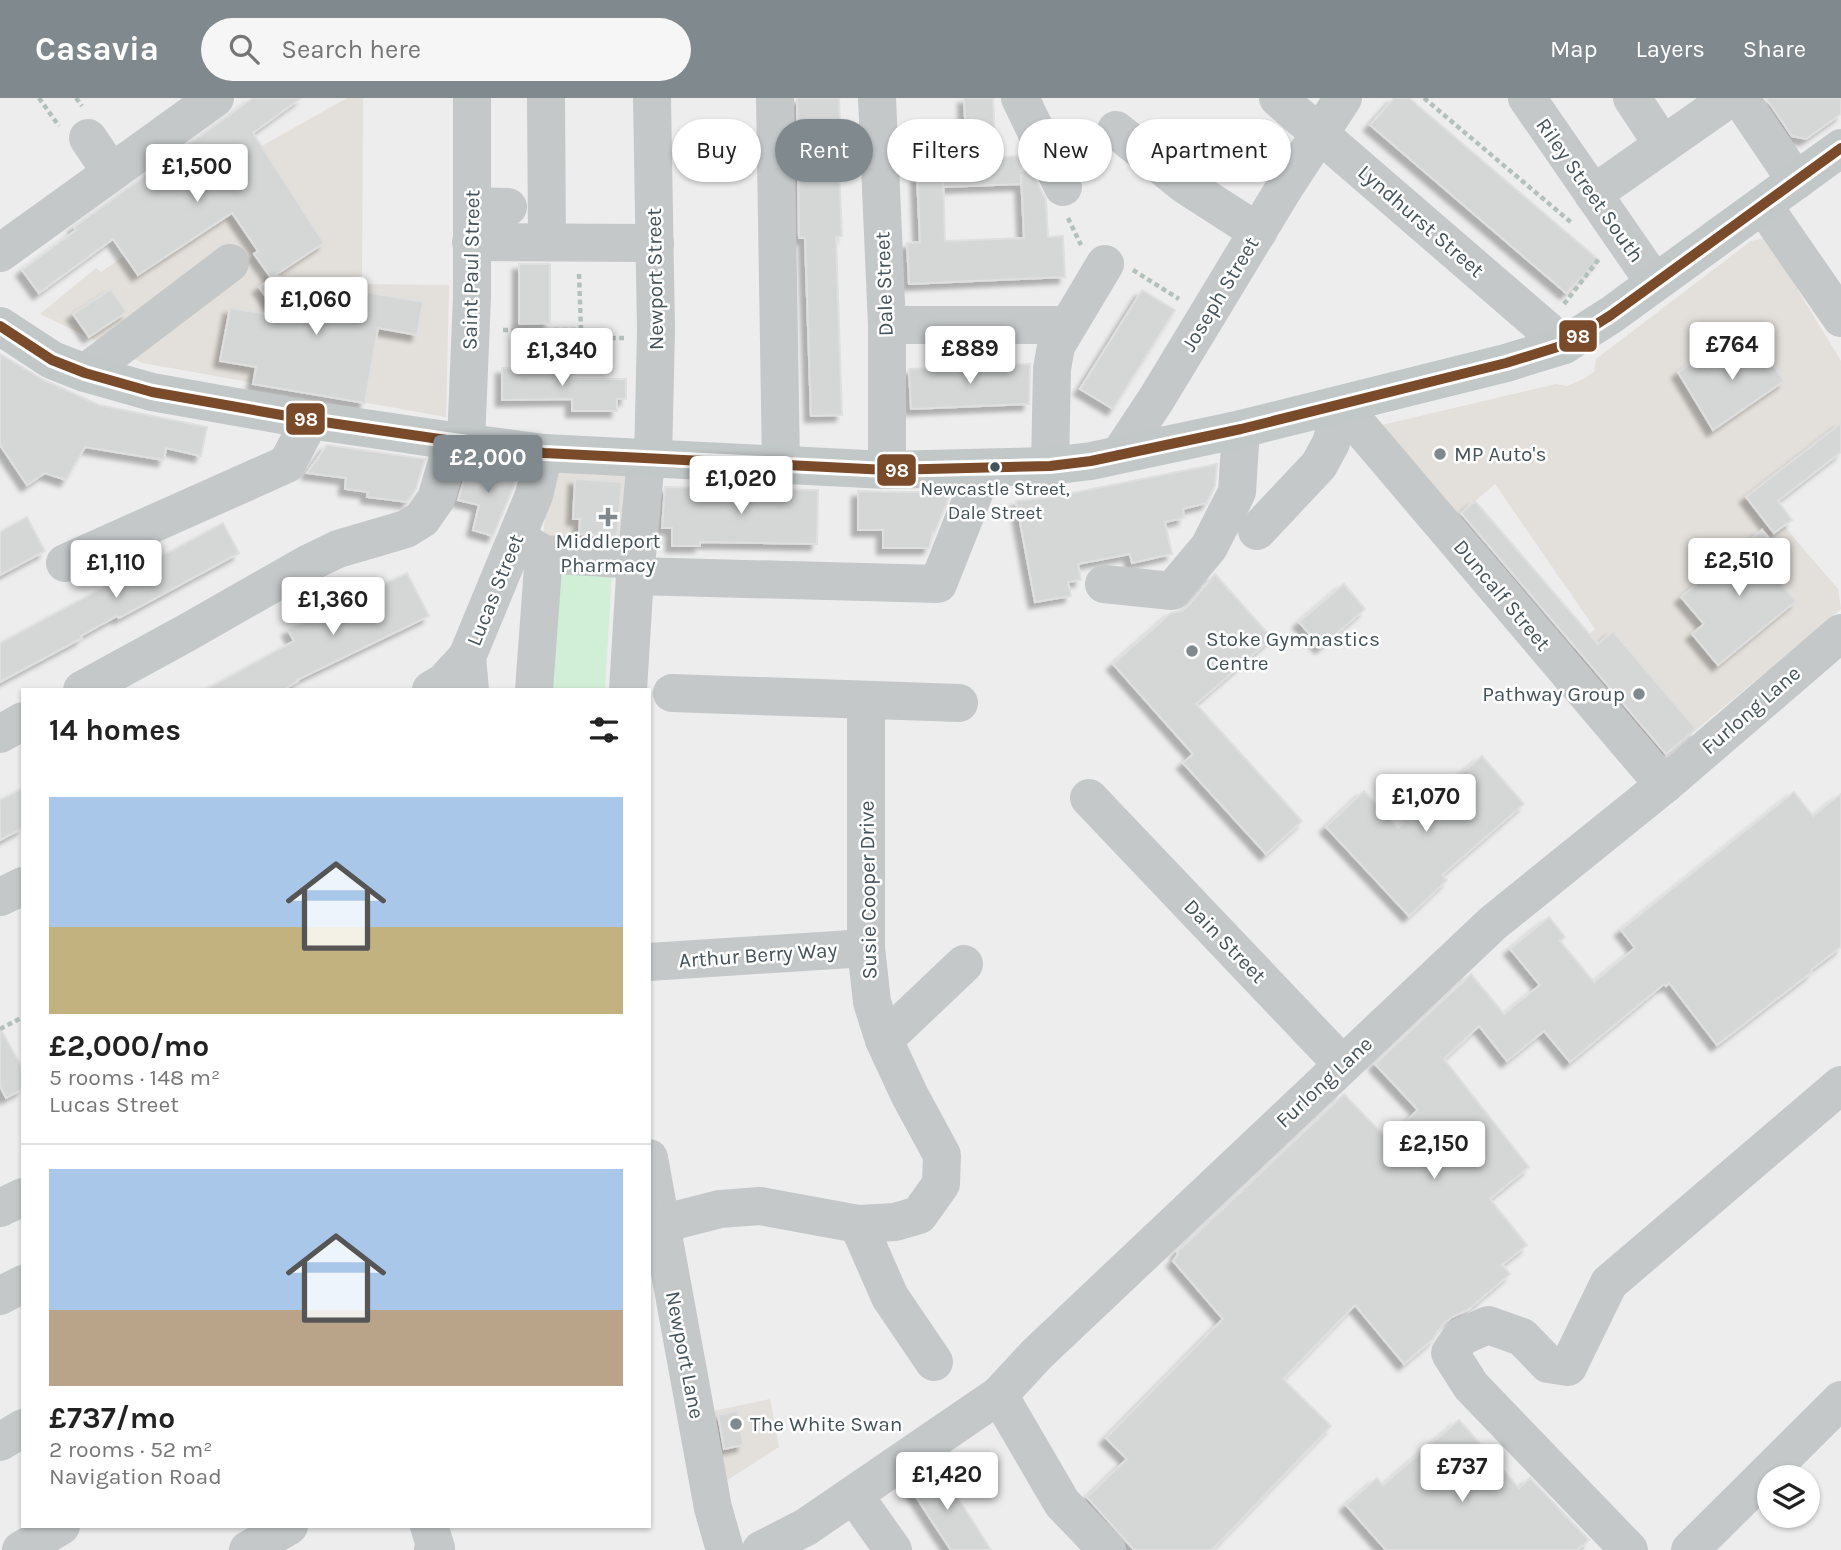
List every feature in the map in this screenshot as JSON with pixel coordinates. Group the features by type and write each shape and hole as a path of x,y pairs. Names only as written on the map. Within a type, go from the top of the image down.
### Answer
{"main road":[{"path":"3,333 52,360 85,373 152,392 310,420 544,453 887,470 1050,466 1241,429 1506,363 1555,336 1611,315 1841,148"}],"street":[{"path":"0,253 215,98"},
{"name":"Saint Paul Street","path":"86,688 309,563 338,549 406,529 422,519 436,499 459,442 477,258 472,98"},
{"path":"546,98 562,242"},
{"name":"Newport Street","path":"650,460 656,341 652,98"},
{"path":"775,98 781,465"},
{"name":"Dale Street","path":"877,98 887,325 887,470"},
{"path":"1020,98 1063,187"},
{"name":"Lyndhurst Street","path":"1278,98 1555,336"},
{"name":"Joseph Street","path":"1120,454 1286,185 1343,98"},
{"name":"Riley Street South","path":"1527,98 1593,209 1654,282"},
{"path":"1632,98 1663,145"},
{"path":"1593,209 1663,145 1730,98"},
{"path":"1740,98 1796,181"},
{"path":"1116,130 1185,185 1258,232"},
{"path":"88,138 111,172"},
{"path":"1763,205 1841,318"},
{"path":"477,258 562,242 655,243"},
{"path":"85,373 230,262"},
{"path":"1050,466 1052,369 1062,335 1105,264"},
{"path":"887,325 1062,335"},
{"path":"1257,531 1319,465 1331,443 1341,405"},
{"name":"Duncalf Street","path":"1341,405 1664,785"},
{"path":"65,562 287,464 310,420"},
{"path":"1104,584 1172,591 1209,547 1237,492 1241,429"},
{"name":"Lucas Street","path":"469,673 530,546 534,495 544,453"},
{"path":"628,688 636,568 650,460"},
{"path":"534,688 530,546 636,568 937,584 984,468"},
{"name":"Furlong Lane","path":"761,1550 806,1527 999,1395 1037,1354 1493,923 1664,785 1841,633"},
{"path":"434,688 469,673"},
{"path":"672,693 959,703"},
{"name":"Susie Cooper Drive","path":"661,1224 720,1209 760,1206 858,1224 895,1222 919,1215 941,1184 942,1155 884,1040 872,1002 866,948 866,701"},
{"path":"0,734 21,722"},
{"name":"Dain Street","path":"1095,818 1342,1064"},
{"path":"0,897 21,887"},
{"name":"Arthur Berry Way","path":"651,962 866,948"},
{"path":"884,1040 964,964"},
{"path":"1629,1550 1471,1386 1450,1353 1461,1337 1488,1325 1522,1337 1548,1363 1569,1367 1609,1283 1841,1085"},
{"name":"Newport Lane","path":"651,1169 661,1224 661,1300 725,1550"},
{"path":"0,1208 21,1198"},
{"path":"858,1224 890,1297 934,1362"},
{"path":"0,1296 21,1285"},
{"path":"999,1395 1062,1503 1107,1550"},
{"path":"1690,1550 1841,1400"},
{"path":"0,1441 21,1428"},
{"path":"854,1495 893,1550"},
{"path":"21,1550 58,1528"},
{"path":"248,1550 286,1528"},
{"path":"430,1528 436,1548 433,1550"}],"path":[{"path":"1424,98 1574,225 1593,209"},
{"path":"562,242 581,330"},
{"path":"1555,336 1600,260 1593,251"},
{"path":"477,258 592,338 656,341"},
{"path":"1105,264 1118,271 1123,263 1206,318"},
{"path":"0,1029 21,1018"}],"shaded area":[{"path":"347,98 363,98 362,284 449,285 446,417 143,363 40,314 96,268 101,272 210,195 260,147"},
{"path":"1764,238 1841,361 1841,424 1746,497 1774,533 1784,526 1838,589 1841,609 1665,756 1573,648 1595,629 1495,484 1458,516 1382,425 1556,384 1567,386 1583,379 1594,372 1596,359 1751,241"},
{"path":"548,463 636,469 631,551 543,546"},
{"path":"770,1399 779,1447 726,1481 713,1411"}],"green space":[{"path":"546,565 612,569 605,688 538,688"}],"building":[{"path":"253,98 301,98 253,133 324,243 271,278 254,254 258,251 232,213 138,275 113,239 39,293 22,270 76,230 74,227"},
{"path":"797,98 839,98 840,119 797,119"},
{"path":"964,98 993,98 994,119 965,119"},
{"path":"1394,98 1409,98 1599,260 1566,293 1370,125"},
{"path":"1766,98 1841,98 1841,114 1806,139 1792,136"},
{"path":"1018,156 1018,182 1021,184 943,187 945,241 1024,238 1021,182 1037,182 1046,200 1048,237 1063,236 1065,277 909,284 907,243 920,242 917,182 1004,182 1004,157"},
{"path":"798,182 840,182 842,236 836,237 842,415 811,416 805,238 799,238"},
{"path":"519,264 550,264 550,323 519,324"},
{"path":"275,276 423,302 417,335 378,328 365,403 253,384 256,367 220,361 230,308 279,316 259,287"},
{"path":"111,289 127,312 89,337 73,314"},
{"path":"1142,290 1175,310 1113,409 1080,389"},
{"path":"1759,335 1771,353 1767,355 1784,381 1713,430 1678,372 1692,363 1708,368"},
{"path":"0,354 44,380 99,405 207,427 201,456 166,448 164,460 85,447 66,480 45,473 27,485 0,445"},
{"path":"1030,364 1029,404 911,409 909,369"},
{"path":"502,368 571,368 571,379 626,379 626,399 617,399 617,411 572,411 572,399 502,400"},
{"path":"1841,423 1841,452 1778,501 1792,520 1774,533 1746,497"},
{"path":"327,445 425,459 416,489 407,502 367,497 368,492 345,489 346,478 307,473"},
{"path":"1217,464 1215,486 1207,503 1183,509 1184,518 1165,522 1172,554 1132,563 1130,554 1078,564 1081,580 1068,582 1071,596 1035,602 1016,501 1052,497"},
{"path":"469,465 517,473 493,536 473,530 479,505 458,500"},
{"path":"575,479 622,482 617,537 579,534 580,519 573,519"},
{"path":"665,487 818,490 817,544 700,542 700,546 672,546 672,528 662,528"},
{"path":"858,491 951,492 933,532 929,548 883,548 883,530 858,530"},
{"path":"1475,501 1598,644 1613,631 1696,729 1666,754 1461,513"},
{"path":"27,517 45,551 0,575 0,532"},
{"path":"223,523 239,553 119,618 117,616 0,682 0,643"},
{"path":"1762,530 1787,560 1772,573 1796,601 1718,665 1692,634 1704,624 1681,597"},
{"path":"407,573 429,616 297,680 286,688 209,688 294,641 288,630"},
{"name":"Stoke Gymnastics Centre","path":"1215,574 1272,638 1196,704 1302,821 1266,854 1183,763 1193,754 1113,664 1171,613 1188,606"},
{"path":"1344,584 1365,609 1321,647 1299,622"},
{"path":"1482,756 1524,804 1442,875 1447,880 1409,916 1326,827 1364,791 1398,828"},
{"path":"21,789 21,829 0,840 0,800"},
{"path":"1794,792 1813,816 1841,794 1841,947 1717,1045 1669,983 1666,986 1664,984 1570,1062 1544,1031 1507,1061 1479,1026 1444,1059 1529,1167 1490,1199 1527,1245 1502,1265 1510,1274 1468,1310 1443,1324 1432,1340 1404,1364 1355,1305 1283,1379 1331,1426 1212,1550 1134,1550 1087,1497 1127,1459 1106,1438 1223,1319 1173,1261 1177,1252 1344,1094 1387,1139 1418,1110 1375,1064 1471,974 1504,1014 1540,985 1510,949 1549,917 1565,937 1560,941 1594,982 1635,948 1621,930"},
{"path":"0,1028 21,1065 21,1090 6,1098 0,1086"},
{"path":"738,1410 743,1445 724,1449 718,1415"},
{"path":"1459,1420 1519,1488 1530,1478 1589,1540 1577,1550 1386,1550 1346,1505 1377,1478 1383,1485"},
{"path":"935,1465 991,1550 951,1550 931,1520 908,1484"}],"transit line":[{"name":"98","path":"0,326 52,360 85,373 152,392 310,420 453,441 544,453 887,470 1050,466 1091,461 1241,429 1506,363 1564,345 1611,315 1841,148"}],"place":[{"name":"MP Auto's","path":"1440,454"},
{"name":"Newcastle Street, Dale Street","path":"995,467"},
{"name":"Middleport Pharmacy","path":"608,517"},
{"name":"Stoke Gymnastics Centre","path":"1192,651"},
{"name":"Pathway Group","path":"1639,694"},
{"name":"The White Swan","path":"736,1424"}]}
